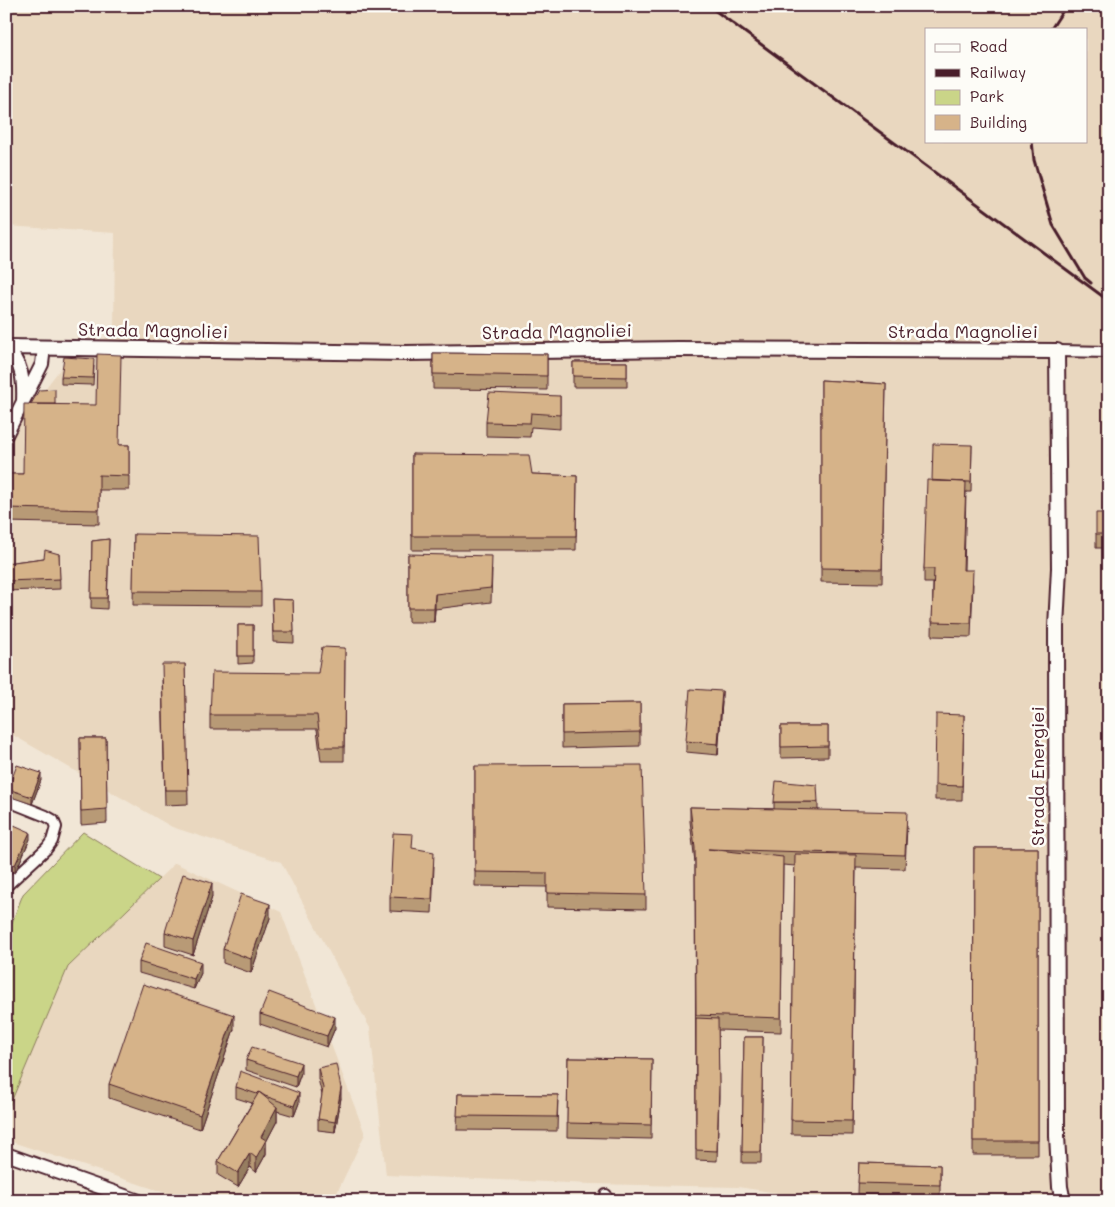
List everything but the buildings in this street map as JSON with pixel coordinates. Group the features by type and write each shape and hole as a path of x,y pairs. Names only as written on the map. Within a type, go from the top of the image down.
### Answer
{"main road":[{"name":"Strada Magnoliei","path":"6,347 406,353 670,350 1057,352"},
{"name":"Strada Energiei","path":"1057,352 1059,568 1056,627 1057,1136 1060,1188 1063,1201"}],"street":[{"path":"6,347 16,360 22,376 23,403"},
{"path":"6,435 42,364 44,348"},
{"name":"Strada Magnoliei","path":"1057,352 1109,352"},
{"path":"6,800 46,816 53,820 56,827 52,841 47,848 6,886"},
{"path":"6,1154 139,1201"}],"shaded area":[{"path":"6,6 1109,6 1109,1196 1047,1201 831,1201 738,1187 591,1184 386,1175 370,1028 281,862 172,827 6,731 6,453 18,424 64,364 114,333 115,233 6,226"},
{"path":"175,863 281,912 365,1134 333,1201 190,1201 6,1140 6,1114 68,967"}],"green space":[{"path":"83,832 159,879 68,967 6,1114 6,938 23,894"}],"railway":[{"path":"709,6 1109,301"},
{"path":"1052,28 1066,6"},
{"path":"1032,142 1034,160 1053,225 1085,278 1091,283"}]}
